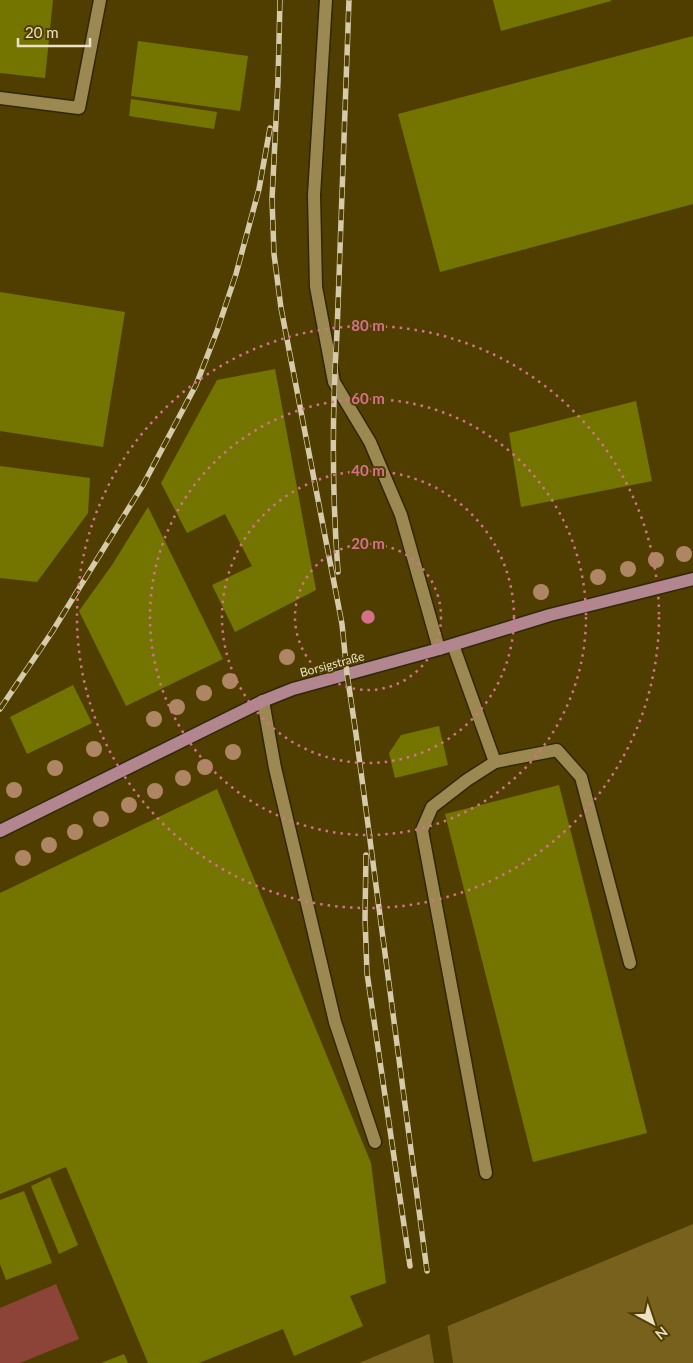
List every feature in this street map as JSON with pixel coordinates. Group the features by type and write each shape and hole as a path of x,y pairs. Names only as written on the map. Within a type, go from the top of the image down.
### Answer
{"main road":[{"name":"Borsigstraße","path":"0,831 262,701 293,689 453,645 550,615 693,580"}],"lane":[{"path":"0,98 79,108 100,0"},
{"path":"326,0 314,195 316,287 334,382 370,442 401,514 439,649"},
{"path":"453,645 495,762"},
{"path":"262,701 275,768 335,1022 375,1142"},
{"path":"486,1173 422,830 432,807 467,780 495,762 557,750 581,778 630,963"}],"shaded area":[{"path":"693,1224 693,1363 359,1363"},
{"path":"56,1284 79,1339 20,1363 0,1363 0,1308"}],"pier":[{"path":"447,1323 453,1363 434,1363 429,1331"}],"building":[{"path":"0,0 53,0 45,78 0,73"},
{"path":"493,0 611,0 611,1 501,31"},
{"path":"693,36 693,204 440,272 398,114"},
{"path":"138,41 248,56 240,111 131,96"},
{"path":"131,99 217,112 214,129 129,116"},
{"path":"0,292 125,312 103,447 0,431"},
{"path":"275,369 316,590 235,632 212,585 252,566 225,514 187,533 161,483 217,380"},
{"path":"636,401 652,481 521,507 509,433"},
{"path":"0,466 90,478 88,513 37,582 0,578"},
{"path":"148,507 223,659 126,706 79,611 112,565"},
{"path":"73,685 92,723 27,754 10,717"},
{"path":"439,726 448,765 395,778 389,753 401,735"},
{"path":"559,785 647,1133 533,1162 445,814"},
{"path":"217,789 371,1163 386,1283 350,1296 363,1326 294,1356 283,1329 199,1363 148,1363 66,1167 0,1194 0,893"},
{"path":"50,1177 78,1245 59,1254 31,1186"},
{"path":"24,1191 52,1263 6,1280 0,1264 0,1200"},
{"path":"124,1354 128,1363 101,1363"}],"railway":[{"path":"280,0 272,199 274,254 281,308 342,624 347,674 427,1271"},
{"path":"338,572 334,482 334,393 349,0"},
{"path":"0,709 52,632 143,485 196,385 236,274 259,189 270,128"},
{"path":"366,855 365,918 367,973 410,1266"}]}
